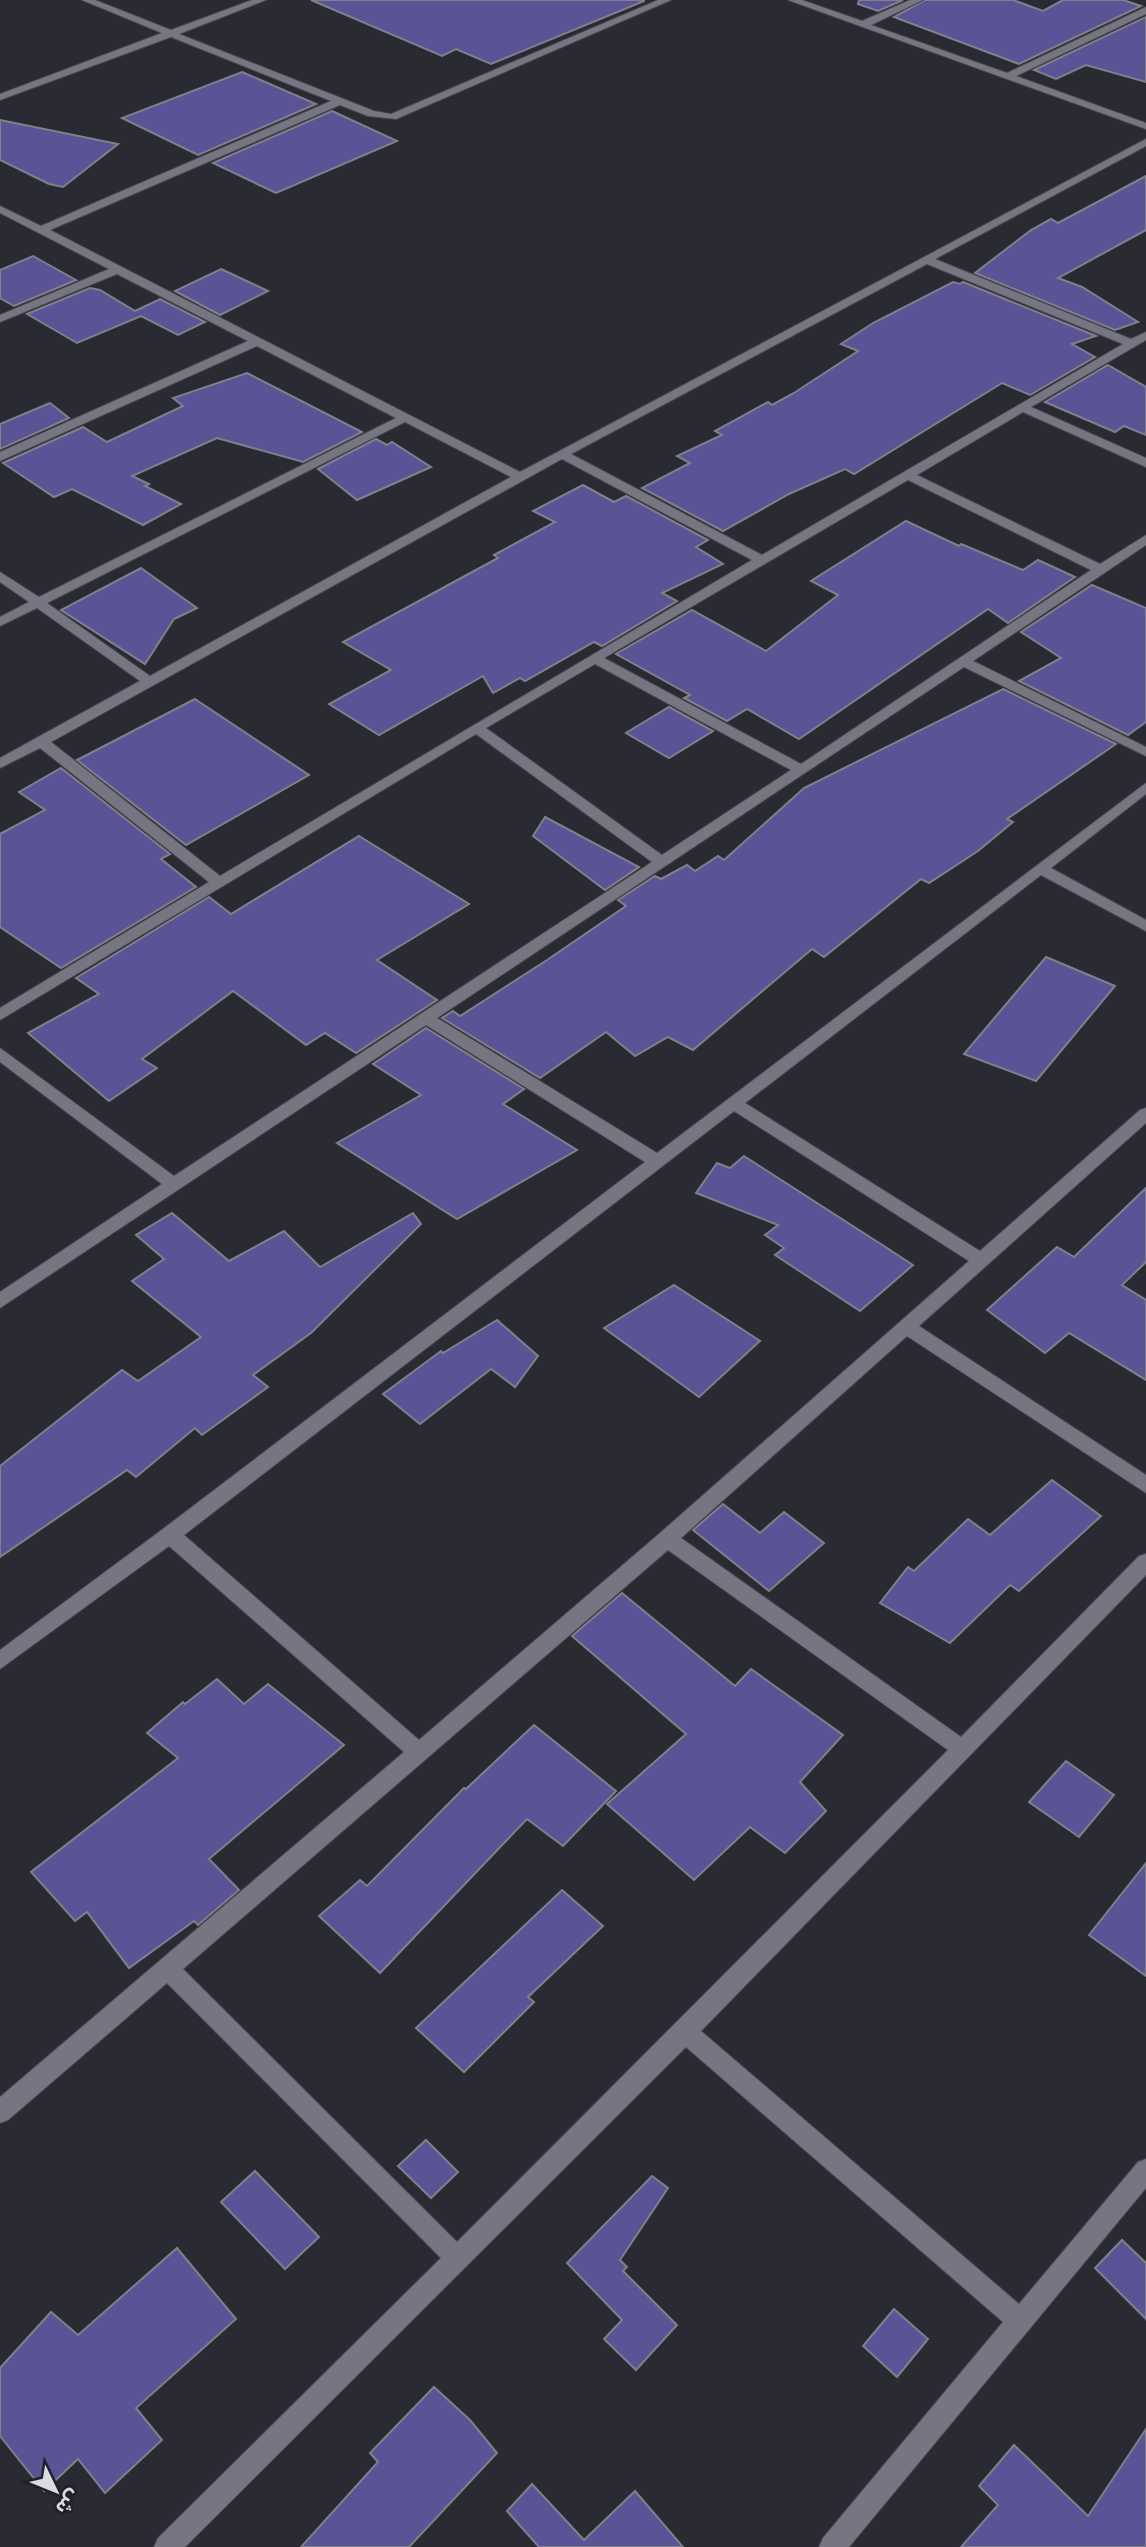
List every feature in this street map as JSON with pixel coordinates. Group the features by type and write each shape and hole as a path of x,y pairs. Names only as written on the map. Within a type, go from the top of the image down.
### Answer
{"street":[{"path":"87,0 382,116 403,114 666,0"},
{"path":"0,97 261,0"},
{"path":"793,0 1146,126"},
{"path":"862,25 918,0"},
{"path":"1009,76 1146,10"},
{"path":"41,230 340,101"},
{"path":"0,764 520,477 1146,142"},
{"path":"0,209 520,477"},
{"path":"925,259 1132,343"},
{"path":"0,319 119,269"},
{"path":"0,1015 476,728 1146,335"},
{"path":"0,457 256,342"},
{"path":"1023,408 1146,463"},
{"path":"0,622 404,418"},
{"path":"563,455 764,561"},
{"path":"910,475 1101,570"},
{"path":"0,1301 424,1017 966,663 1146,539"},
{"path":"0,576 150,682"},
{"path":"595,659 802,770"},
{"path":"966,663 1146,752"},
{"path":"476,728 663,863"},
{"path":"42,742 219,883"},
{"path":"0,1661 170,1535 1146,787"},
{"path":"1040,868 1146,926"},
{"path":"424,1017 657,1161"},
{"path":"0,1054 173,1184"},
{"path":"734,1103 981,1259"},
{"path":"0,2112 667,1539 1146,1114"},
{"path":"907,1327 1146,1485"},
{"path":"170,1535 418,1752"},
{"path":"667,1539 964,1750"},
{"path":"167,2547 685,2032 1146,1562"},
{"path":"167,1968 456,2257"},
{"path":"685,2032 1019,2320"},
{"path":"832,2547 1146,2170"}],"building":[{"path":"311,0 644,1 491,64 456,49 442,56"},
{"path":"859,0 903,0 878,11 858,4"},
{"path":"925,0 1013,0 1043,11 1063,0 1123,0 1141,6 1019,64 894,17"},
{"path":"1146,17 1146,82 1086,65 1056,79 1034,70"},
{"path":"242,72 316,104 198,155 122,118"},
{"path":"332,111 397,141 276,193 213,163"},
{"path":"0,120 118,144 63,187 49,184 0,160"},
{"path":"1146,176 1146,230 1058,278 1082,287 1138,322 1115,330 975,273 1031,230 1051,219 1058,223"},
{"path":"33,256 76,280 14,306 0,298 0,270"},
{"path":"221,269 268,291 220,315 175,291"},
{"path":"953,282 963,282 1096,336 1072,344 1095,357 1030,395 1002,383 854,474 845,469 789,494 723,531 642,488 690,463 677,456 722,435 715,431 768,402 772,405 794,393 858,351 841,344 873,323"},
{"path":"90,288 100,290 135,311 160,299 205,322 178,335 141,316 77,343 27,314"},
{"path":"1108,365 1146,387 1146,435 1124,426 1115,432 1045,402"},
{"path":"247,373 362,432 303,462 217,438 132,476 149,484 145,486 181,504 143,525 72,489 54,497 3,463 83,427 107,442 183,406 173,398"},
{"path":"50,403 69,418 0,449 0,424"},
{"path":"376,439 387,445 392,442 431,467 357,500 318,469"},
{"path":"583,485 614,502 626,496 708,540 696,547 723,564 662,593 677,601 602,646 594,642 525,681 520,678 493,693 483,676 379,735 329,704 391,670 343,642 498,558 494,555 555,522 533,511"},
{"path":"906,521 959,546 961,544 1023,570 1038,560 1075,577 1008,623 988,609 799,739 747,709 727,721 684,698 690,695 616,654 692,610 766,651 838,595 811,581"},
{"path":"141,568 197,608 174,619 145,664 61,610"},
{"path":"1092,585 1146,608 1146,722 1128,735 1019,681 1061,658 1021,632"},
{"path":"1003,689 1116,744 1007,819 1013,822 978,851 929,883 921,879 824,957 812,949 693,1050 668,1037 635,1056 606,1032 540,1078 442,1018 453,1011 460,1016 547,960 626,906 618,900 655,876 661,879 687,865 695,871 718,856 724,860 804,788"},
{"path":"195,699 309,775 186,845 77,760"},
{"path":"669,707 713,731 669,758 626,733"},
{"path":"61,768 170,854 161,859 196,887 61,968 0,927 0,834 45,810 19,792"},
{"path":"545,817 639,867 605,890 533,836"},
{"path":"359,836 469,904 377,960 437,1000 356,1053 325,1033 306,1045 233,991 142,1059 157,1068 109,1101 28,1033 99,994 76,978 209,897 231,914"},
{"path":"1046,957 1115,986 1036,1081 964,1054"},
{"path":"426,1028 524,1089 503,1104 577,1150 457,1219 337,1143 421,1095 373,1064"},
{"path":"744,1156 913,1265 860,1311 775,1255 784,1248 765,1235 778,1225 696,1193 717,1163 730,1168"},
{"path":"1146,1188 1146,1262 1122,1285 1146,1300 1146,1380 1069,1333 1045,1353 987,1310 1057,1247 1074,1257"},
{"path":"172,1213 229,1261 284,1231 320,1267 413,1213 421,1224 311,1333 253,1375 268,1387 202,1435 195,1428 136,1477 127,1470 0,1557 0,1466 122,1370 138,1381 201,1337 132,1281 164,1259 136,1235"},
{"path":"674,1285 760,1341 699,1397 604,1328"},
{"path":"497,1320 538,1356 515,1387 491,1369 420,1424 383,1394 441,1351 443,1353"},
{"path":"1052,1480 1101,1516 1019,1591 1010,1585 950,1643 880,1603 908,1567 914,1571 968,1519 990,1535"},
{"path":"723,1504 760,1533 784,1512 824,1543 769,1591 693,1530"},
{"path":"622,1593 735,1686 751,1669 843,1735 800,1782 826,1811 785,1853 750,1827 694,1880 607,1804 686,1734 572,1636"},
{"path":"217,1679 244,1704 268,1684 344,1745 209,1859 239,1890 198,1925 194,1921 129,1968 87,1912 75,1921 31,1872 178,1758 147,1733 183,1702 185,1704"},
{"path":"534,1725 616,1791 563,1846 527,1819 380,1973 319,1916 360,1880 367,1886 464,1788"},
{"path":"1066,1761 1114,1795 1079,1837 1029,1802"},
{"path":"1146,1863 1146,1976 1089,1935"},
{"path":"562,1890 603,1926 528,1997 534,2002 464,2072 416,2028"},
{"path":"426,2140 458,2172 431,2198 398,2166"},
{"path":"255,2171 319,2237 285,2269 221,2202"},
{"path":"652,2176 668,2188 620,2260 627,2267 623,2271 677,2325 636,2370 604,2339 622,2320 567,2263"},
{"path":"1122,2240 1146,2263 1146,2319 1095,2268"},
{"path":"177,2248 236,2319 136,2408 162,2440 105,2493 78,2459 44,2491 0,2436 0,2368 51,2312 78,2335"},
{"path":"894,2309 928,2339 897,2377 863,2346"},
{"path":"434,2387 470,2420 497,2453 409,2547 301,2547 378,2462 370,2453"},
{"path":"1146,2429 1146,2547 961,2547 998,2505 979,2486 1014,2445 1088,2516"},
{"path":"532,2484 584,2540 635,2491 683,2547 539,2547 507,2511"}]}
